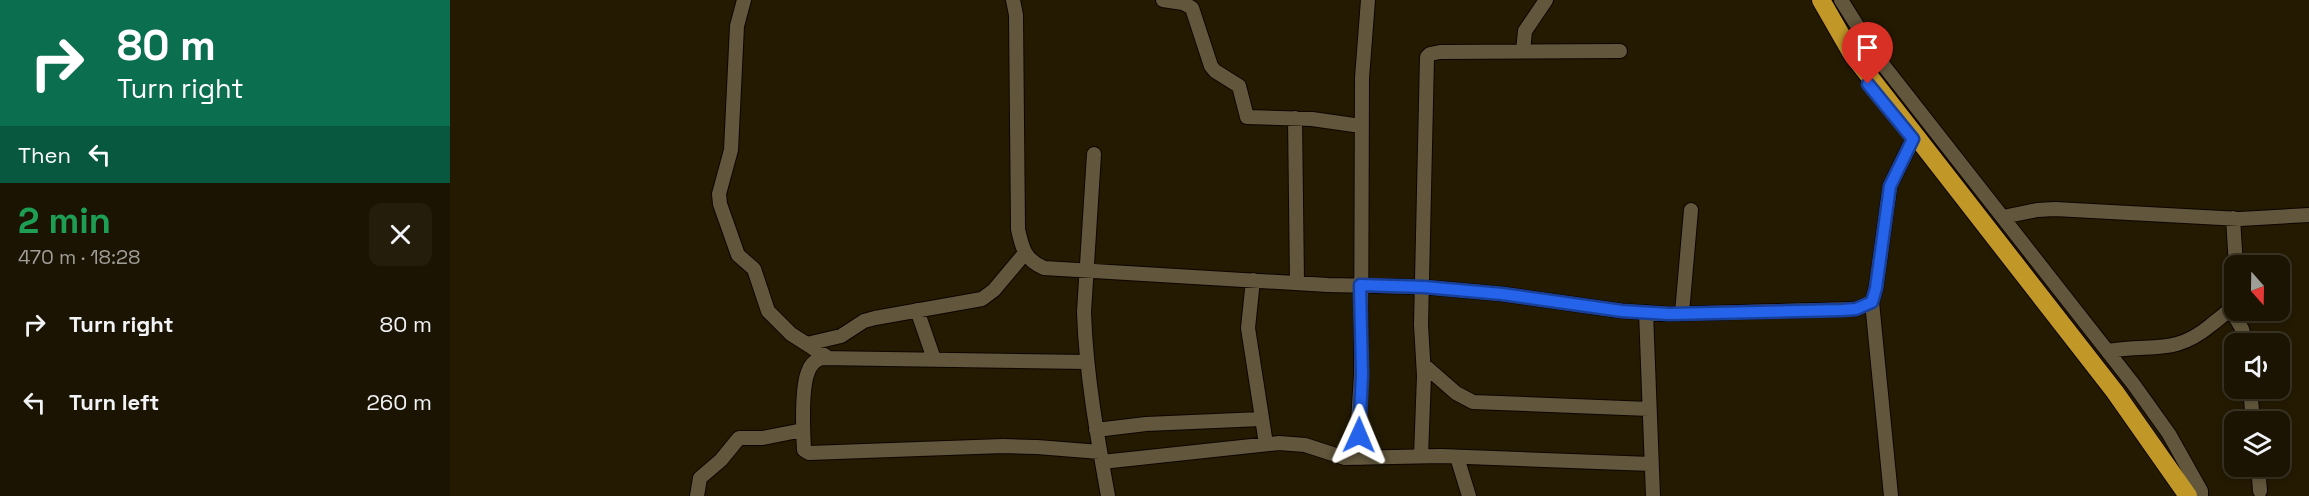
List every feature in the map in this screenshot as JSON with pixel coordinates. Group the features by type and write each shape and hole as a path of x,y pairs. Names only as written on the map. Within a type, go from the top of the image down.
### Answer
{"highway":[{"path":"1821,0 1852,54 2115,392 2188,496"}],"street":[{"path":"744,0 737,26 731,150 719,194 720,204 738,255 754,269 768,311 782,326 827,357"},
{"path":"1013,0 1016,15 1018,229 1025,254 1035,264 1044,268 1297,283 1424,287 1646,312 1842,310 1856,309 1872,302"},
{"path":"1163,0 1183,3 1192,8 1212,69 1239,86 1247,117 1295,118 1361,126"},
{"path":"1360,458 1358,422 1362,375 1361,126 1368,0"},
{"path":"1523,51 1525,32 1546,0"},
{"path":"1813,0 1847,57 2104,386 2182,496"},
{"path":"1841,0 1877,57 2108,351 2169,434 2201,491 2201,496"},
{"path":"1421,456 1424,365 1421,325 1424,287 1427,57 1440,52 1620,51"},
{"path":"1295,118 1297,283"},
{"path":"1890,496 1872,302 1876,288 1890,186 1913,139"},
{"path":"1094,154 1084,312 1087,362 1108,496"},
{"path":"2003,217 2055,209 2233,218 2309,215"},
{"path":"1682,313 1690,210"},
{"path":"2233,218 2235,255"},
{"path":"807,344 841,336 868,319 982,299 994,290 1025,254"},
{"path":"1253,280 1248,328 1266,444"},
{"path":"917,310 934,359"},
{"path":"1646,312 1653,496"},
{"path":"2108,351 2174,346 2202,333 2224,314"},
{"path":"1087,362 827,357 812,363 807,374 804,450 807,453 1003,446 1037,447 1101,457 1209,452 1266,444 1292,443 1345,458 1421,456 1651,464"},
{"path":"1424,365 1456,393 1473,402 1649,409"},
{"path":"1096,430 1152,424 1261,419"},
{"path":"697,496 700,478 721,460 736,440 742,437 770,437 803,430"},
{"path":"1457,457 1469,496"},
{"path":"2259,477 2260,491"}],"route":[{"path":"1359,435 1362,375 1360,285 1424,287 1502,294 1622,311 1669,314 1842,310 1856,309 1872,302 1876,288 1890,186 1913,139 1868,84"}]}
